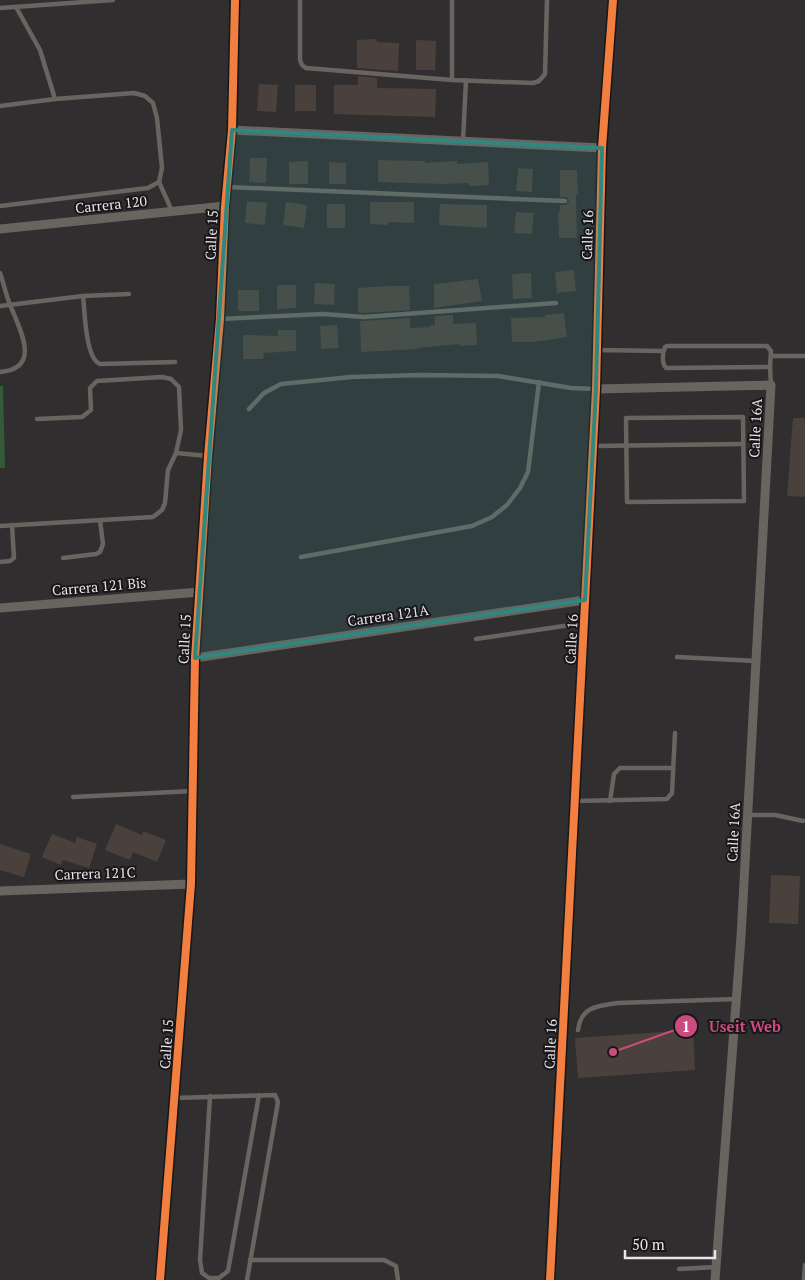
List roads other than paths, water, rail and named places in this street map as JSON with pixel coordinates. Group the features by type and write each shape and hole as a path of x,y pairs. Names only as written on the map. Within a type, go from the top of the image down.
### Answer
{"street":[{"name":"Calle 15","path":"160,1280 191,884 195,658 208,456 220,319 225,206 232,130 235,0"},
{"name":"Calle 16","path":"550,1280 596,389 602,148 613,0"},
{"path":"232,130 602,148"},
{"name":"Carrera 120","path":"0,229 225,206"},
{"path":"596,389 771,385"},
{"name":"Calle 16A","path":"716,1280 748,815 771,385"},
{"name":"Carrera 121 Bis","path":"0,608 200,592"},
{"name":"Carrera 121A","path":"195,658 585,600"},
{"name":"Carrera 121C","path":"0,891 191,884"}],"lane":[{"path":"0,8 113,0"},
{"path":"300,0 300,60 306,68 452,80 533,82 543,78 545,74 547,0"},
{"path":"452,0 452,80"},
{"path":"16,7 40,50 55,99"},
{"path":"463,142 466,80"},
{"path":"0,106 55,99 134,93 145,96 153,102 157,118 162,168 159,182 172,212"},
{"path":"0,206 148,188 159,182"},
{"path":"228,187 565,201"},
{"path":"0,273 24,340 25,352 23,361 17,367 10,372 0,372"},
{"path":"0,306 83,296 129,294"},
{"path":"83,296 89,352 96,362 100,364 175,362"},
{"path":"220,319 323,314 364,317 556,302"},
{"path":"770,367 666,368 663,364 663,351 667,346 762,345 770,348 771,385"},
{"path":"597,350 663,351"},
{"path":"771,356 805,356"},
{"path":"249,409 264,393 281,384 351,377 421,375 498,376 571,388 596,389"},
{"path":"0,526 153,517 162,510 168,470 176,454 181,430 178,387 171,379 162,377 97,381 90,388 91,410 87,414 82,417 37,419"},
{"path":"301,557 472,526 492,517 507,505 516,494 528,472 539,382"},
{"path":"743,417 744,501 627,502 626,446 626,418 743,417"},
{"path":"593,446 743,444"},
{"path":"176,454 208,456"},
{"path":"63,558 100,552 103,544 100,520"},
{"path":"0,562 10,561 14,558 12,525"},
{"path":"476,639 584,624"},
{"path":"677,657 756,661"},
{"path":"575,801 667,800 672,793 675,733"},
{"path":"610,801 614,774 620,768 673,768"},
{"path":"74,797 193,790"},
{"path":"748,815 775,815 803,821"},
{"path":"578,1030 582,1016 588,1010 601,1005 736,999"},
{"path":"210,1096 200,1260 202,1273 209,1278 219,1278 228,1271 259,1095"},
{"path":"174,1098 275,1095 278,1102 247,1280"},
{"path":"250,1260 384,1260 396,1266 398,1280"},
{"path":"804,1280 805,1265"},
{"path":"678,1269 716,1267"}],"place":[{"name":"Useit Web","path":"613,1052"}]}
